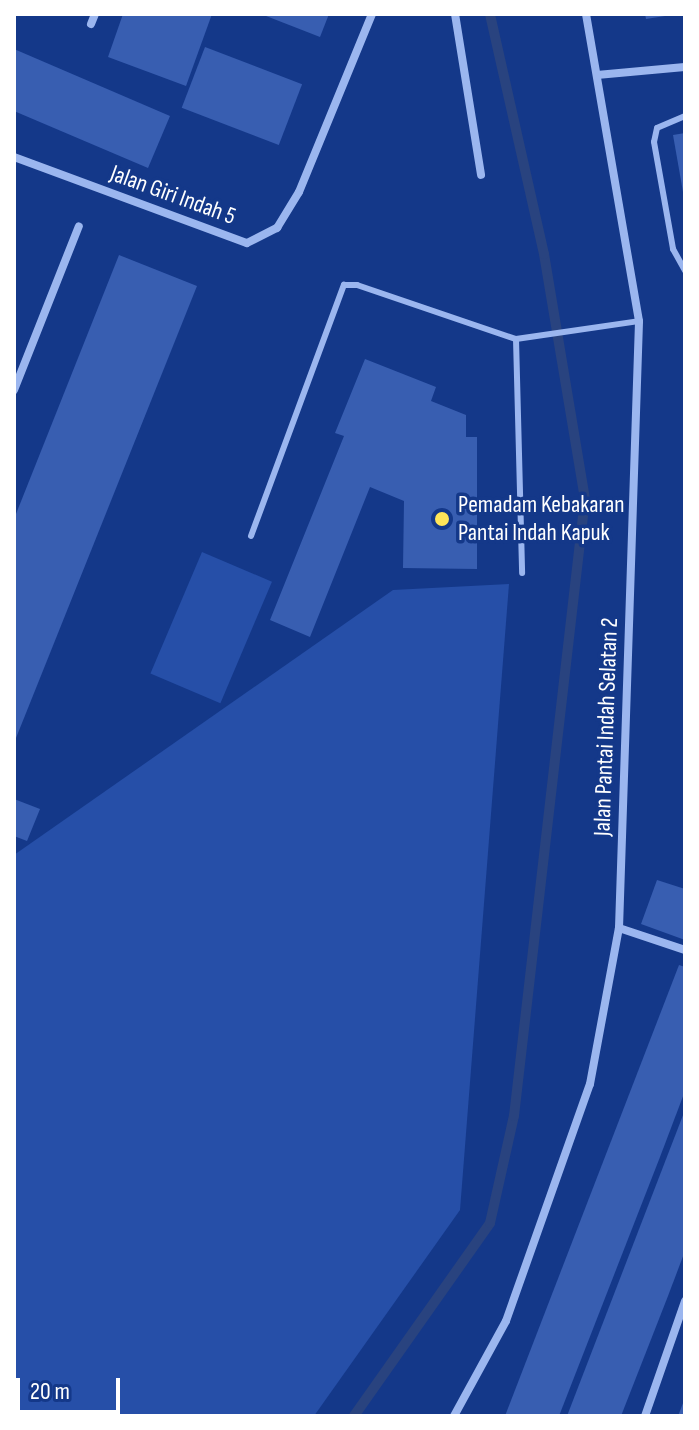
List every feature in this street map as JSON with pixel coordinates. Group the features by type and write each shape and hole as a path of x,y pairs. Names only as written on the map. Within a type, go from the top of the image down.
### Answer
{"street":[{"path":"91,24 95,14"},
{"name":"Jalan Giri Indah 5","path":"14,157 247,243 277,228 299,192 372,14"},
{"path":"455,14 481,175"},
{"name":"Jalan Pantai Indah Selatan 2","path":"454,1416 506,1321 590,1084 619,928 639,321 586,14"},
{"path":"597,75 685,67"},
{"path":"14,390 79,226"},
{"path":"619,928 685,950"},
{"path":"645,1416 685,1301"}],"lane":[{"path":"685,116 657,128 654,142 673,249 685,271"},
{"path":"251,536 344,285 357,285 516,339 639,321"},
{"path":"516,339 522,573"}],"shaded area":[{"path":"202,552 272,582 220,703 150,674"},
{"path":"509,584 460,1210 314,1416 14,1416 14,855 393,590"}],"building":[{"path":"123,14 212,14 186,86 108,57"},
{"path":"261,14 329,14 320,37"},
{"path":"645,14 665,14 665,16 646,19"},
{"path":"205,47 302,84 279,145 182,108"},
{"path":"14,49 170,116 148,168 14,111"},
{"path":"685,133 685,192 683,192 673,135"},
{"path":"119,255 197,286 14,743 14,519"},
{"path":"365,359 436,387 431,401 466,415 466,437 477,437 477,569 403,568 404,501 370,487 310,637 270,620 344,436 335,433"},
{"path":"14,799 40,809 27,841 14,836"},
{"path":"657,880 685,889 685,940 641,924"},
{"path":"679,965 685,967 685,1091 660,1157 559,1416 505,1416"},
{"path":"685,1110 685,1251 668,1296 621,1416 567,1416"},
{"path":"685,1398 685,1416 678,1416"}],"waterway":[{"path":"354,1416 490,1223 514,1116 585,499 544,254 490,14"}],"place":[{"name":"Pemadam Kebakaran Pantai Indah Kapuk","path":"442,519"}]}
